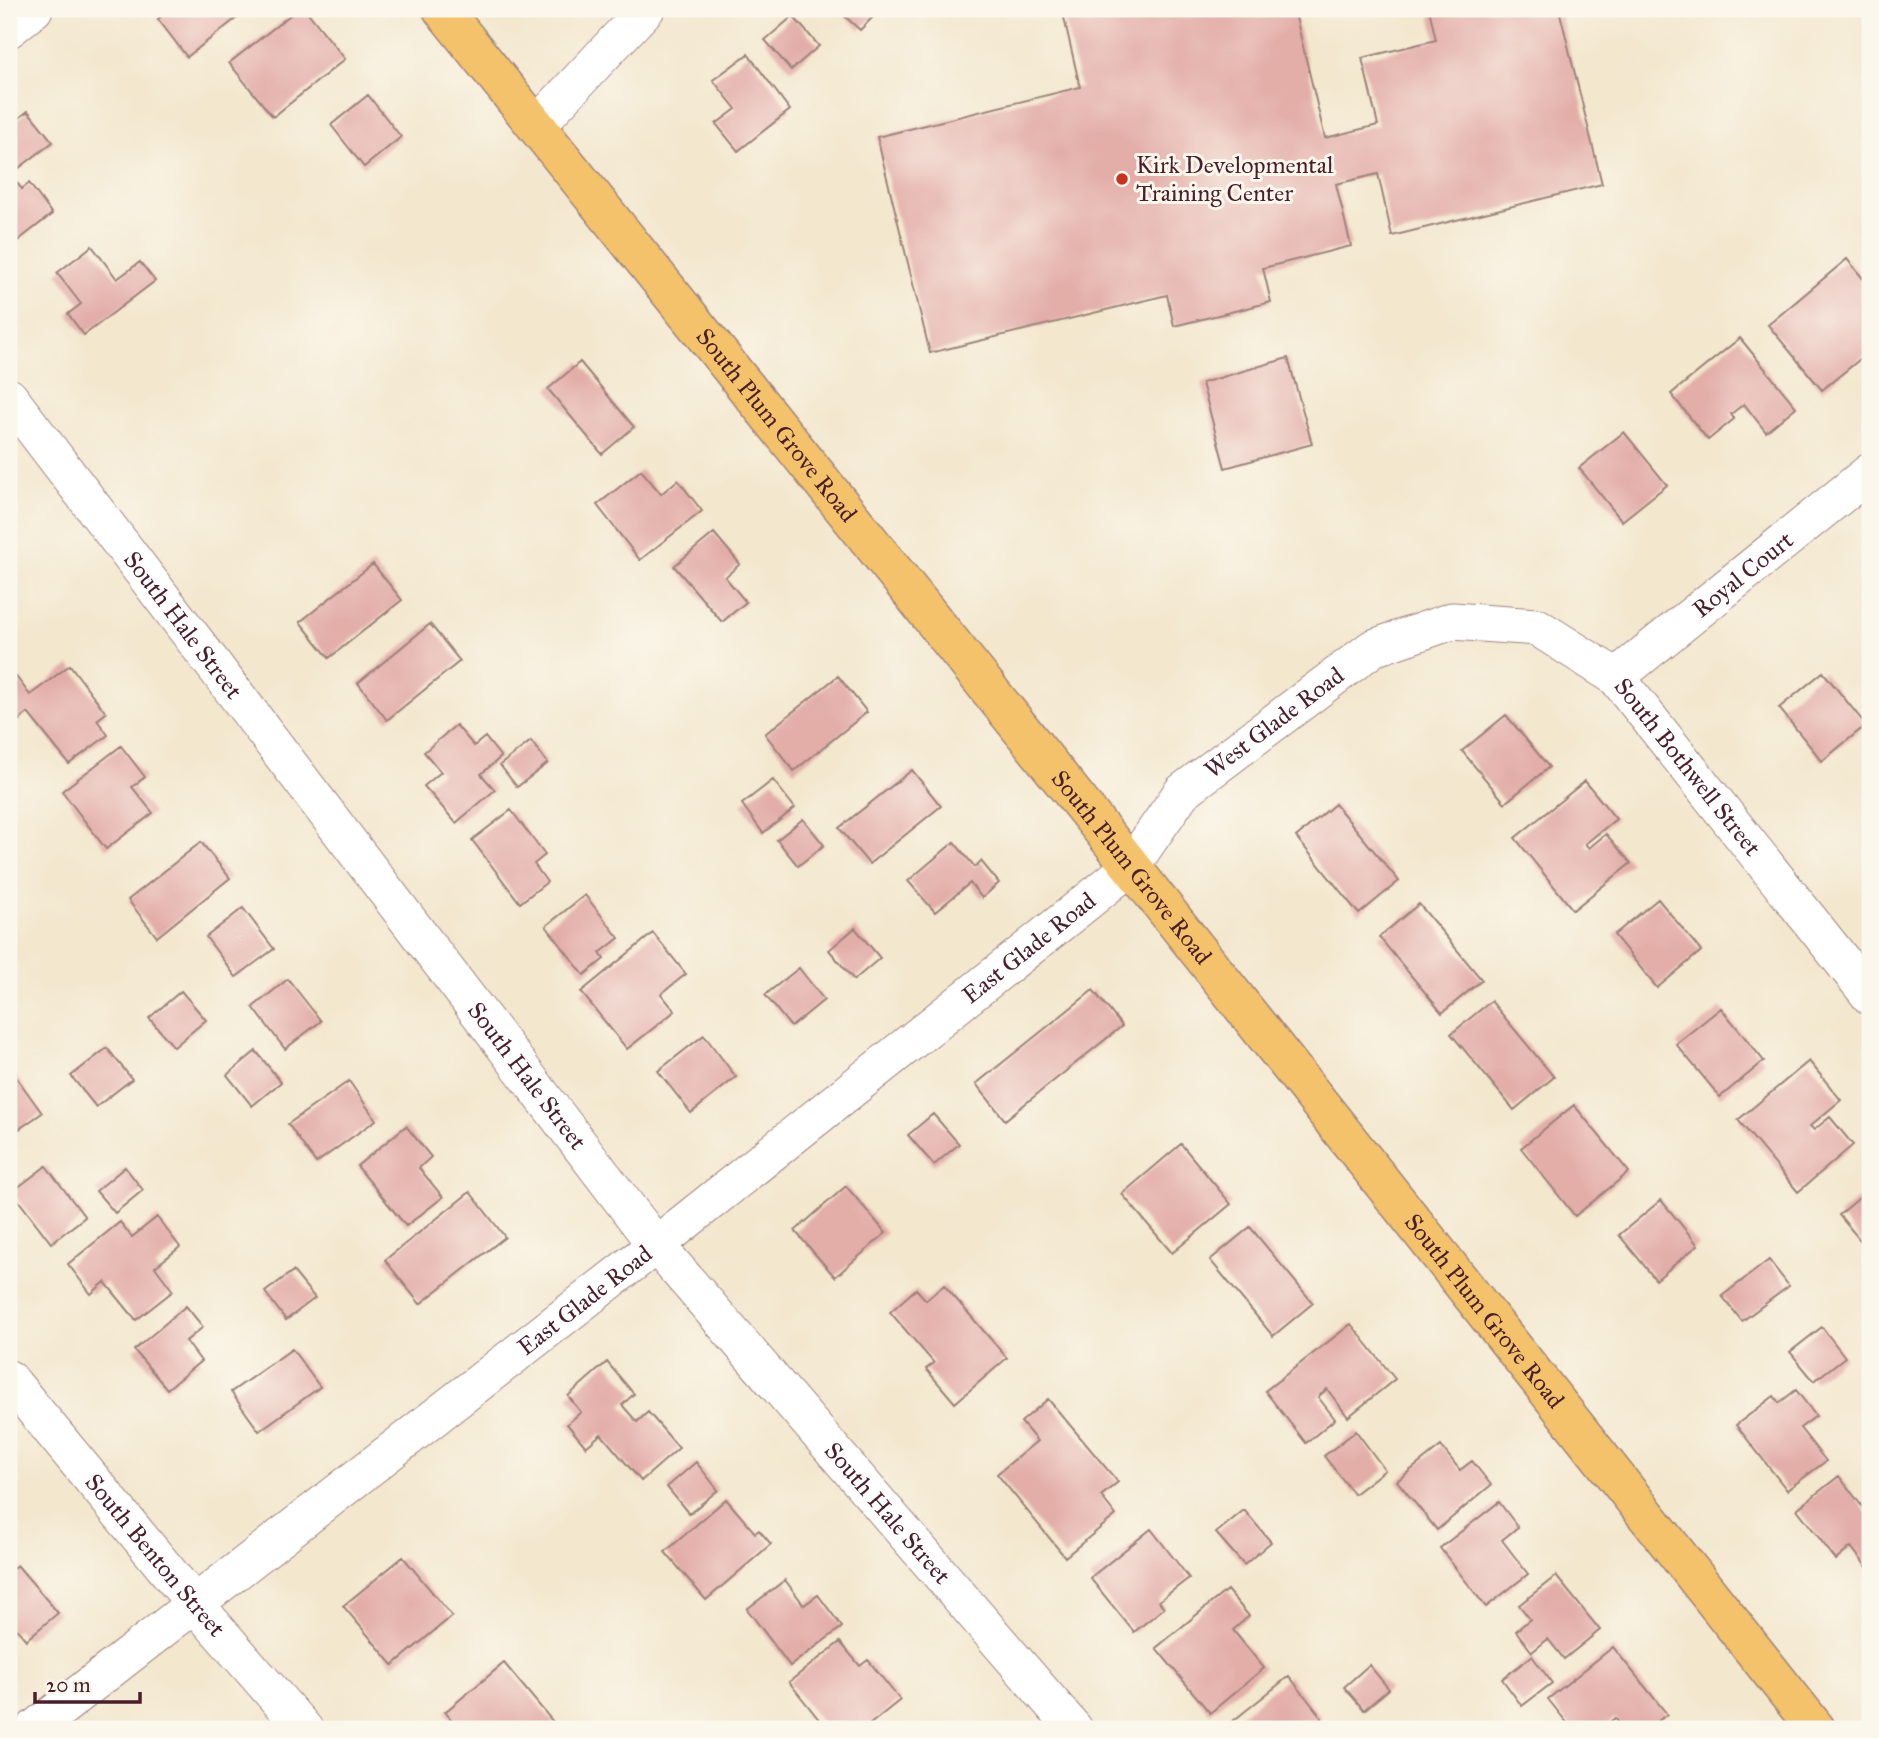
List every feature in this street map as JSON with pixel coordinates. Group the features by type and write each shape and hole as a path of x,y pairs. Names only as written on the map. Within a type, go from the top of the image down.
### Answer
{"main road":[{"name":"South Plum Grove Road","path":"442,9 1131,866 1816,1729"}],"street":[{"path":"9,29 34,9"},
{"path":"536,126 646,9"},
{"name":"South Hale Street","path":"9,397 656,1245 1074,1729"},
{"name":"Royal Court","path":"1616,677 1870,472"},
{"name":"West Glade Road","path":"1131,866 1182,792 1373,648 1452,621"},
{"name":"South Bothwell Street","path":"1452,621 1537,626 1616,677 1870,996"},
{"name":"East Glade Road","path":"34,1729 656,1245 1131,866"},
{"name":"South Benton Street","path":"9,1379 194,1603 304,1729"}],"building":[{"path":"171,9 248,9 187,57 158,19"},
{"path":"298,9 305,9 345,59 273,117 229,63"},
{"path":"837,9 881,9 860,30"},
{"name":"Kirk Developmental Training Center","path":"1062,9 1294,9 1325,138 1378,125 1362,58 1436,40 1429,9 1559,9 1602,184 1392,236 1378,174 1336,184 1351,246 1263,268 1271,302 1174,326 1167,295 930,353 877,137 1080,87"},
{"path":"793,16 819,46 791,70 765,40"},
{"path":"748,54 790,110 738,151 716,124 736,109 713,80"},
{"path":"368,95 401,137 364,167 331,125"},
{"path":"28,111 53,142 10,175 22,189 29,183 52,214 11,246 9,126"},
{"path":"92,246 117,279 140,262 155,281 84,335 68,314 81,304 57,273"},
{"path":"1847,259 1870,287 1870,351 1822,390 1768,325"},
{"path":"1740,338 1796,407 1766,432 1744,404 1731,414 1734,419 1708,440 1671,394"},
{"path":"1288,358 1312,444 1225,468 1202,383"},
{"path":"580,362 634,427 602,454 548,389"},
{"path":"1624,432 1667,485 1622,521 1579,468"},
{"path":"641,470 661,494 678,480 702,511 640,560 597,505"},
{"path":"714,533 740,564 725,577 746,602 722,622 674,566"},
{"path":"373,564 402,600 329,658 300,622"},
{"path":"430,624 460,661 387,720 358,683"},
{"path":"70,665 106,713 97,720 108,735 69,764 28,713 14,724 9,717 9,678 14,674 30,695"},
{"path":"1823,672 1866,725 1822,761 1779,708"},
{"path":"838,676 867,712 794,771 765,734"},
{"path":"1506,715 1549,767 1505,803 1462,751"},
{"path":"456,725 474,746 485,737 501,757 481,774 495,790 456,823 424,786 441,772 424,752"},
{"path":"531,741 548,763 517,787 500,765"},
{"path":"121,746 145,777 132,787 153,813 106,849 62,791"},
{"path":"912,770 941,806 869,864 839,828"},
{"path":"773,780 795,808 763,833 742,804"},
{"path":"1585,781 1616,819 1585,844 1589,848 1606,834 1631,863 1573,910 1515,838"},
{"path":"1335,804 1399,881 1359,914 1296,837"},
{"path":"511,810 545,855 534,864 547,882 520,903 472,840"},
{"path":"803,819 824,845 798,866 777,840"},
{"path":"201,842 230,878 157,937 128,900"},
{"path":"954,842 975,867 981,861 999,883 982,898 970,883 935,912 908,881"},
{"path":"585,895 619,938 600,953 604,959 584,975 546,926"},
{"path":"1658,899 1701,951 1657,988 1614,935"},
{"path":"1419,904 1482,980 1442,1013 1379,937"},
{"path":"243,908 274,949 236,977 206,937"},
{"path":"855,928 880,958 854,980 829,950"},
{"path":"653,933 686,974 661,994 675,1011 627,1049 581,992"},
{"path":"799,968 824,1000 791,1027 765,995"},
{"path":"288,979 321,1021 285,1049 253,1007"},
{"path":"1093,990 1122,1026 1005,1120 976,1084"},
{"path":"181,991 206,1020 174,1047 149,1018"},
{"path":"1491,1001 1554,1077 1514,1110 1451,1034"},
{"path":"1721,1008 1764,1061 1720,1097 1676,1044"},
{"path":"704,1035 736,1077 691,1113 658,1071"},
{"path":"107,1048 132,1079 96,1107 71,1076"},
{"path":"256,1051 281,1082 252,1106 227,1075"},
{"path":"1809,1061 1841,1100 1810,1126 1814,1130 1830,1117 1853,1145 1798,1192 1738,1120"},
{"path":"14,1074 42,1113 9,1136 9,1078"},
{"path":"349,1081 376,1120 316,1163 288,1124"},
{"path":"1574,1105 1629,1172 1575,1216 1521,1148"},
{"path":"933,1114 959,1144 934,1165 908,1135"},
{"path":"406,1126 431,1157 419,1168 443,1197 406,1226 357,1166"},
{"path":"1181,1144 1231,1204 1172,1253 1122,1194"},
{"path":"46,1166 85,1217 51,1243 12,1192"},
{"path":"125,1167 143,1190 115,1213 96,1191"},
{"path":"846,1186 886,1233 835,1277 795,1231"},
{"path":"1870,1189 1870,1252 1839,1215"},
{"path":"470,1192 505,1237 420,1304 385,1260"},
{"path":"1661,1200 1698,1245 1656,1280 1619,1235"},
{"path":"157,1217 180,1247 155,1267 173,1291 136,1320 105,1282 91,1294 68,1264 120,1222 132,1237"},
{"path":"1250,1227 1313,1303 1273,1336 1210,1260"},
{"path":"1769,1260 1789,1286 1742,1321 1722,1296"},
{"path":"293,1271 315,1298 286,1320 265,1292"},
{"path":"944,1285 1007,1358 955,1403 926,1369 934,1363 890,1312 916,1289 926,1300"},
{"path":"186,1306 203,1327 186,1341 201,1361 167,1389 134,1350"},
{"path":"1351,1324 1395,1379 1348,1417 1327,1389 1318,1397 1335,1419 1306,1443 1265,1391"},
{"path":"1822,1327 1845,1357 1814,1381 1790,1352"},
{"path":"292,1349 320,1387 259,1431 231,1392"},
{"path":"607,1362 634,1394 622,1405 637,1422 648,1412 679,1448 641,1481 601,1434 586,1447 567,1424 581,1412 568,1396"},
{"path":"1796,1390 1816,1416 1800,1428 1826,1461 1787,1490 1736,1425 1774,1396 1779,1403"},
{"path":"1048,1399 1118,1482 1101,1496 1116,1515 1065,1557 997,1474 1037,1441 1021,1422"},
{"path":"1356,1431 1385,1470 1354,1494 1324,1456"},
{"path":"1441,1446 1460,1470 1472,1461 1491,1485 1437,1530 1397,1481"},
{"path":"696,1462 718,1490 689,1514 667,1487"},
{"path":"1839,1476 1870,1517 1870,1571 1851,1547 1836,1560 1797,1509"},
{"path":"726,1499 755,1533 759,1530 771,1544 706,1600 665,1552"},
{"path":"1499,1502 1518,1527 1502,1540 1528,1574 1486,1607 1440,1548"},
{"path":"1244,1510 1271,1542 1244,1565 1216,1533"},
{"path":"1151,1529 1189,1578 1159,1601 1164,1608 1134,1632 1090,1578"},
{"path":"403,1557 452,1616 393,1665 343,1606"},
{"path":"17,1565 58,1613 26,1640 17,1629 9,1637 9,1572"},
{"path":"1556,1576 1600,1630 1564,1659 1548,1639 1532,1652 1516,1631 1530,1619 1519,1605"},
{"path":"785,1580 804,1605 818,1595 842,1627 790,1666 747,1609"},
{"path":"1227,1590 1249,1616 1233,1630 1264,1668 1210,1713 1156,1648"},
{"path":"840,1642 860,1666 868,1660 900,1700 864,1729 837,1729 831,1722 825,1727 789,1682"},
{"path":"1613,1647 1667,1714 1648,1729 1624,1729 1615,1718 1601,1729 1572,1729 1548,1699"},
{"path":"1532,1656 1552,1683 1522,1706 1502,1679"},
{"path":"504,1663 554,1723 546,1729 459,1729 445,1712"},
{"path":"1369,1665 1389,1689 1364,1710 1344,1687"},
{"path":"1289,1676 1322,1718 1308,1729 1223,1729"}],"place":[{"name":"Kirk Developmental Training Center","path":"1122,179"}]}
